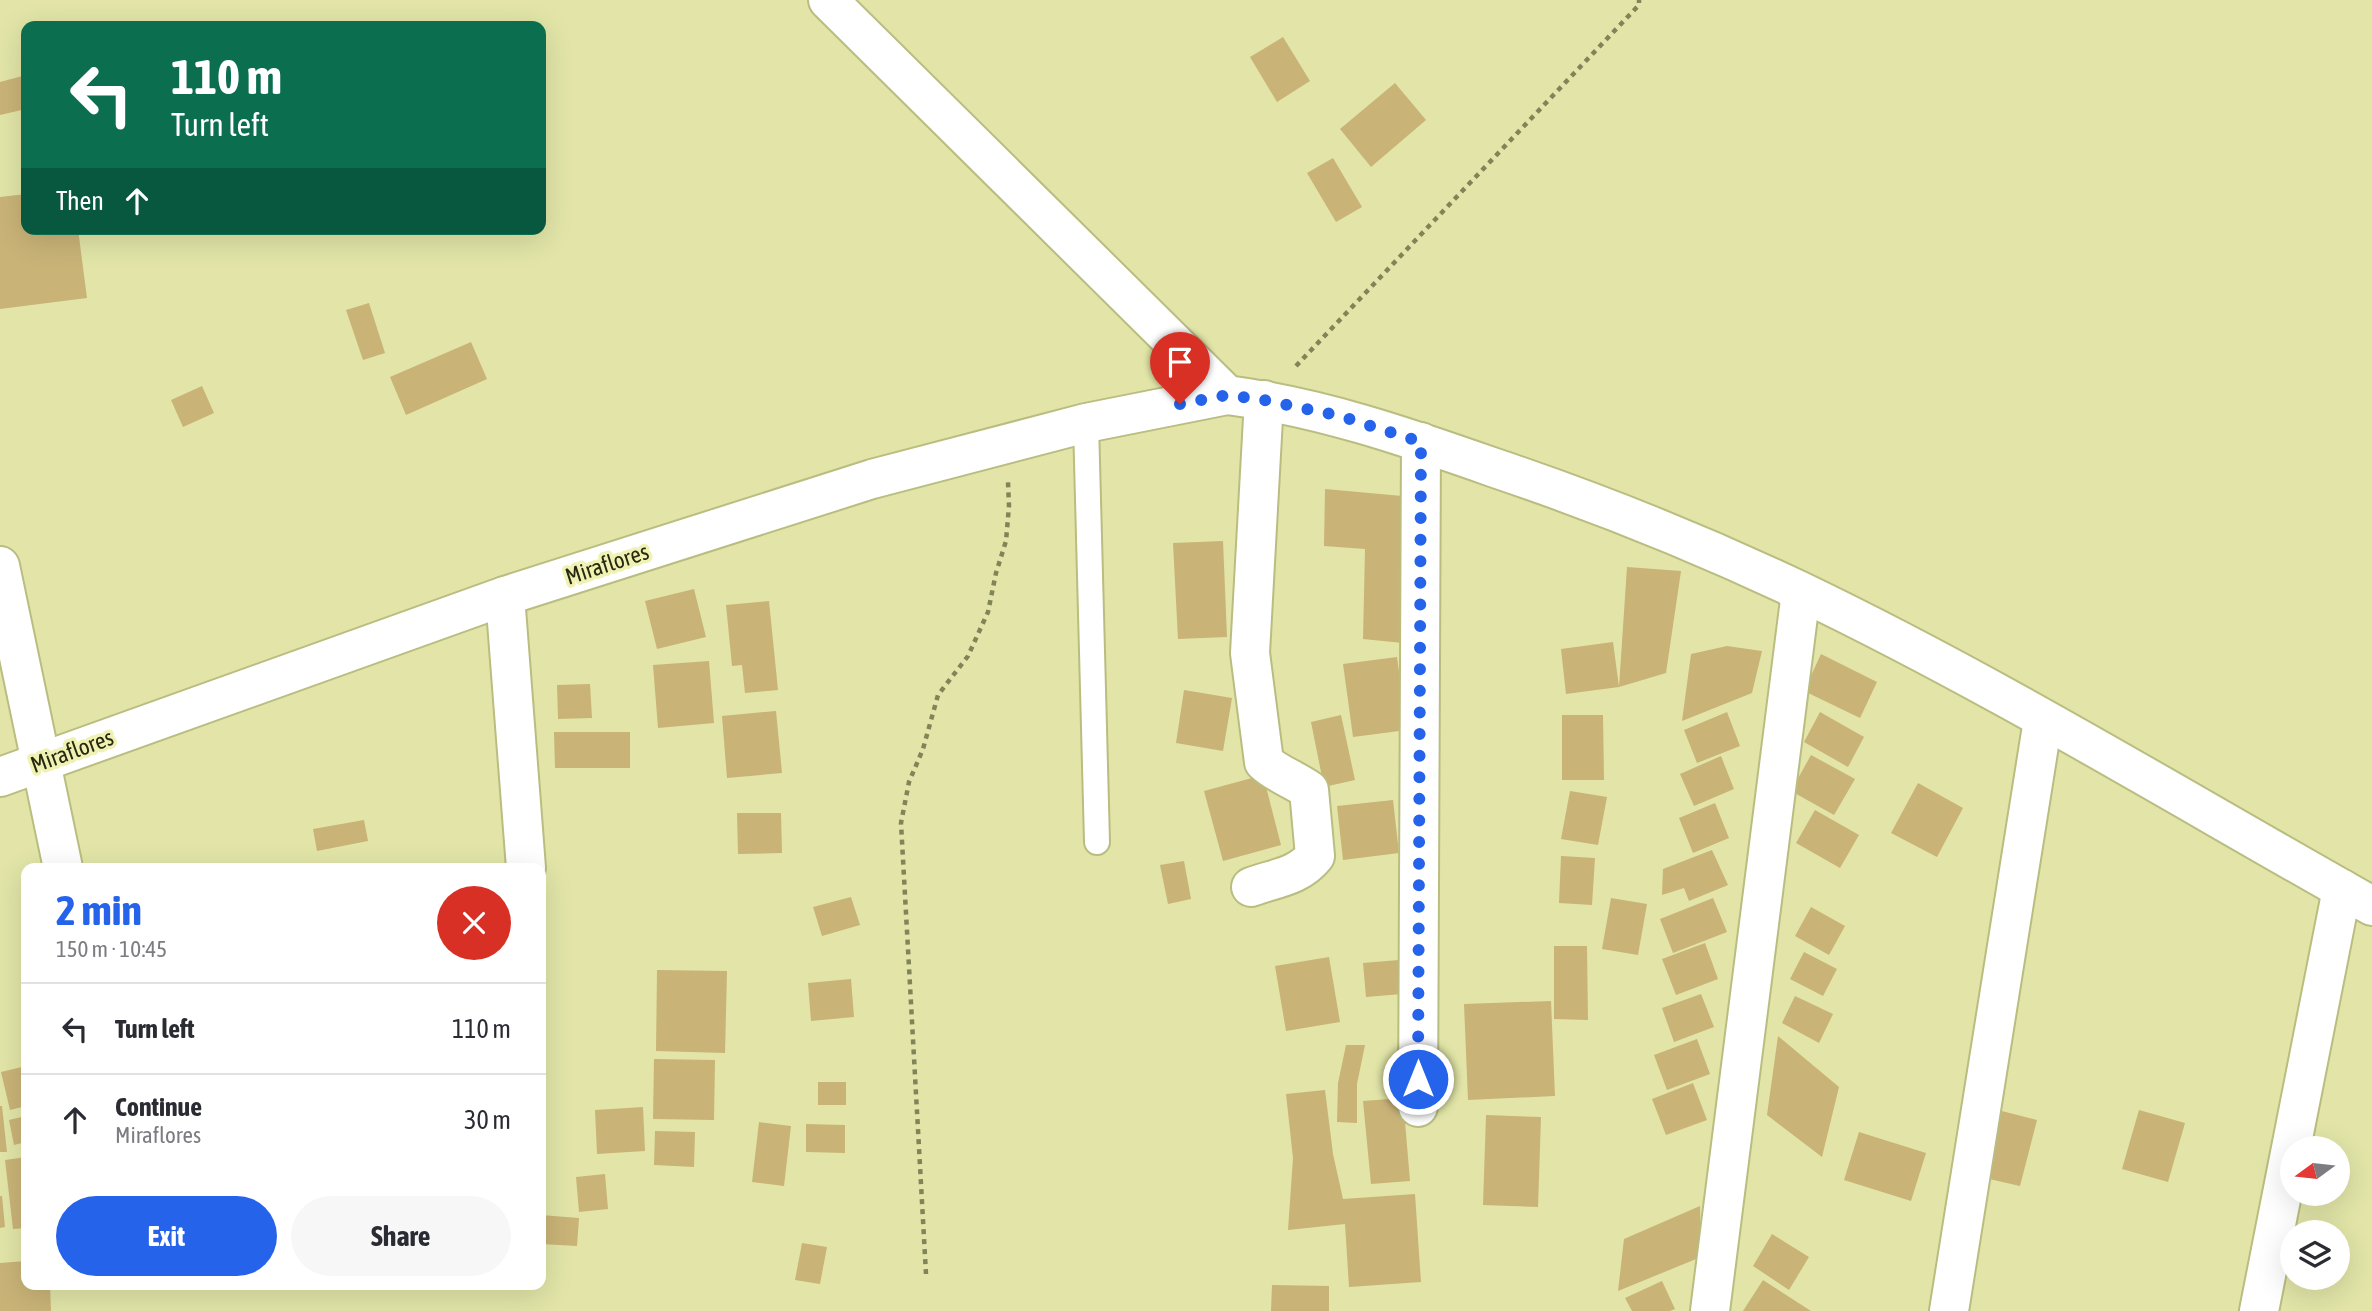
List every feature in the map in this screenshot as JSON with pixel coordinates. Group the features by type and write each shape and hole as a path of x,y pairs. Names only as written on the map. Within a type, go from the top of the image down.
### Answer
{"street":[{"path":"828,0 1227,395"},
{"name":"Miraflores","path":"0,777 505,596 872,479 1086,423 1227,395 1340,416 1585,499 1688,540 1801,592 1915,650 2357,898"},
{"path":"1251,887 1287,877 1307,867 1315,856 1309,790 1287,775 1271,769 1264,762 1250,653 1264,400"},
{"path":"1418,1107 1421,442"},
{"path":"0,566 62,863"},
{"path":"1710,1311 1801,592"},
{"path":"505,596 526,863"},
{"path":"1949,1311 2043,720"},
{"path":"2259,1311 2357,898"}],"lane":[{"path":"1086,423 1097,842"}],"path":[{"path":"1264,400 1639,5 1639,0"},
{"path":"926,1274 901,822 908,782 923,749 938,695 968,656 988,612 1006,541 1009,506 1006,442"}],"building":[{"path":"1283,37 1310,81 1277,102 1250,57"},
{"path":"21,76 21,110 0,115 0,82"},
{"path":"1395,83 1426,120 1371,167 1340,129"},
{"path":"1333,158 1362,207 1336,222 1307,173"},
{"path":"21,195 21,235 79,235 87,298 0,309 0,197"},
{"path":"369,303 385,353 363,360 346,310"},
{"path":"471,342 487,379 406,415 390,377"},
{"path":"202,386 214,413 183,427 171,400"},
{"path":"1325,489 1413,497 1413,644 1363,639 1365,549 1324,546"},
{"path":"1223,541 1227,637 1178,639 1173,543"},
{"path":"1627,567 1681,571 1666,673 1619,687"},
{"path":"694,589 706,637 657,649 645,601"},
{"path":"769,601 778,690 745,693 742,665 732,666 726,605"},
{"path":"1613,642 1619,687 1566,694 1561,649"},
{"path":"1727,646 1762,651 1752,693 1682,721 1691,654"},
{"path":"1821,654 1877,682 1860,718 1804,691"},
{"path":"1397,657 1407,730 1353,737 1343,664"},
{"path":"709,661 714,723 658,728 653,665"},
{"path":"590,684 592,718 558,719 557,685"},
{"path":"1184,690 1232,698 1223,751 1176,743"},
{"path":"776,711 782,773 727,778 722,716"},
{"path":"1727,712 1740,746 1697,763 1684,730"},
{"path":"1820,712 1864,737 1848,767 1804,742"},
{"path":"1341,715 1355,780 1324,787 1311,722"},
{"path":"1562,715 1603,715 1604,780 1562,780"},
{"path":"554,732 630,732 630,768 555,768"},
{"path":"1811,755 1855,779 1834,815 1791,791"},
{"path":"1721,756 1734,789 1694,806 1680,774"},
{"path":"1263,775 1281,845 1223,861 1204,791"},
{"path":"1918,783 1963,808 1937,857 1891,833"},
{"path":"1570,791 1607,797 1598,845 1561,839"},
{"path":"1393,800 1399,853 1343,860 1337,806"},
{"path":"1715,803 1729,838 1693,853 1679,818"},
{"path":"1815,810 1859,835 1840,868 1796,843"},
{"path":"737,813 781,813 782,853 738,854"},
{"path":"364,820 368,841 317,851 313,829"},
{"path":"1712,850 1728,885 1689,901 1684,888 1662,895 1663,869"},
{"path":"1561,856 1595,858 1592,905 1559,903"},
{"path":"1184,861 1191,899 1168,904 1160,865"},
{"path":"851,897 860,925 822,936 813,907"},
{"path":"1611,898 1647,904 1638,955 1602,949"},
{"path":"1713,898 1727,932 1673,953 1660,919"},
{"path":"1811,907 1845,926 1829,955 1795,936"},
{"path":"1705,943 1718,979 1676,995 1662,959"},
{"path":"1554,946 1587,946 1588,1020 1554,1019"},
{"path":"1804,952 1837,969 1823,996 1790,979"},
{"path":"1329,957 1340,1022 1286,1031 1275,966"},
{"path":"1411,959 1414,993 1366,997 1363,963"},
{"path":"657,970 727,971 725,1053 656,1051"},
{"path":"851,979 854,1017 811,1021 808,983"},
{"path":"1701,994 1714,1027 1674,1042 1662,1008"},
{"path":"1795,996 1833,1014 1819,1043 1782,1023"},
{"path":"1551,1001 1555,1096 1468,1100 1464,1004"},
{"path":"1778,1036 1839,1087 1822,1157 1767,1115"},
{"path":"1697,1039 1710,1074 1667,1090 1654,1055"},
{"path":"1346,1045 1365,1045 1357,1084 1357,1123 1337,1122 1338,1083"},
{"path":"654,1059 715,1060 714,1120 653,1119"},
{"path":"21,1067 21,1107 10,1110 1,1072"},
{"path":"818,1082 846,1082 846,1105 818,1105"},
{"path":"1693,1083 1707,1120 1666,1135 1652,1099"},
{"path":"1325,1090 1333,1154 1343,1199 1415,1194 1421,1282 1349,1287 1345,1224 1288,1230 1293,1158 1286,1094"},
{"path":"1403,1098 1410,1181 1371,1184 1363,1101"},
{"path":"2,1106 7,1152 0,1152"},
{"path":"643,1107 645,1151 597,1154 595,1110"},
{"path":"1994,1109 2037,1120 2020,1186 1976,1176"},
{"path":"2139,1110 2185,1123 2168,1182 2122,1169"},
{"path":"1486,1115 1541,1117 1538,1207 1483,1205"},
{"path":"21,1117 21,1143 14,1145 9,1120"},
{"path":"759,1122 791,1126 784,1186 752,1182"},
{"path":"806,1124 845,1125 845,1153 806,1152"},
{"path":"655,1131 695,1132 694,1167 654,1165"},
{"path":"1859,1132 1926,1153 1911,1201 1844,1180"},
{"path":"21,1158 21,1228 13,1229 5,1160"},
{"path":"605,1174 608,1209 579,1212 576,1177"},
{"path":"0,1196 5,1227 0,1228"},
{"path":"1700,1206 1701,1257 1618,1291 1624,1239"},
{"path":"546,1215 579,1218 577,1246 546,1244"},
{"path":"1772,1234 1809,1257 1789,1290 1753,1266"},
{"path":"802,1243 827,1247 820,1284 795,1280"},
{"path":"21,1261 21,1290 50,1290 51,1311 0,1311 0,1263"},
{"path":"1763,1280 1811,1311 1743,1311"},
{"path":"1662,1281 1675,1309 1632,1311 1625,1298"},
{"path":"1272,1285 1329,1286 1329,1311 1271,1311"}],"route":[{"path":"1180,404 1227,395 1264,400 1340,416 1421,442 1418,1079"}]}
